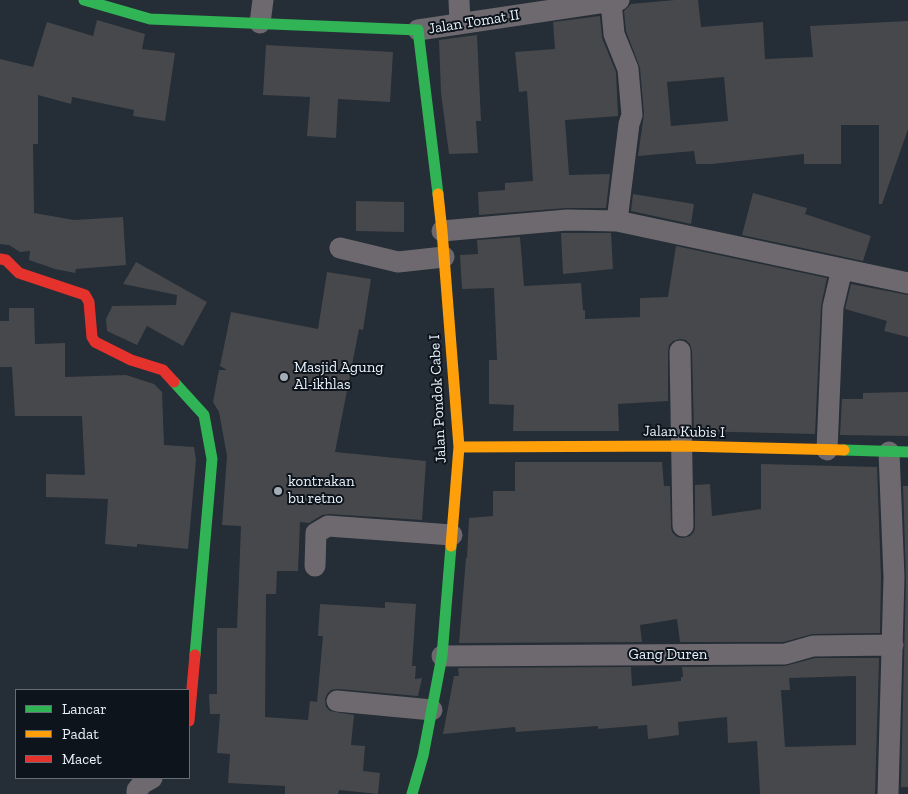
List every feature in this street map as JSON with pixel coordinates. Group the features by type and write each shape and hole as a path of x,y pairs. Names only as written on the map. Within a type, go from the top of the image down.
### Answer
{"street":[{"path":"84,0 150,18 418,30"},
{"path":"260,23 263,0"},
{"path":"458,0 460,24"},
{"path":"615,0 614,34 628,69 632,115 629,124 617,221"},
{"name":"Jalan Tomat II","path":"418,30 574,3 615,0"},
{"name":"Jalan Pondok Cabe I","path":"412,794 423,756 442,656 459,447 442,231 418,30"},
{"path":"442,231 567,220 617,221 908,284"},
{"path":"340,248 398,262 444,257"},
{"path":"0,260 6,260 19,273 85,295 89,302 92,337 95,342 131,360 163,370 204,415 212,459 190,709"},
{"path":"827,450 832,307 842,269"},
{"path":"680,351 683,526"},
{"name":"Jalan Kubis I","path":"459,447 682,446 898,452"},
{"path":"888,794 898,452"},
{"path":"315,566 316,533 328,526 452,535"},
{"name":"Gang Duren","path":"442,656 785,654 813,646 892,645"},
{"path":"337,701 432,710"},
{"path":"137,794 137,790 143,783 150,779"}],"building":[{"path":"698,0 701,27 763,22 765,59 813,57 810,26 908,21 908,129 882,204 879,204 879,125 841,125 841,164 804,164 804,154 712,164 696,164 694,151 638,156 644,114 640,68 626,31 624,11 631,4","holes":["724,77 728,121 671,126 667,82"]},
{"path":"600,16 602,38 616,72 618,116 565,120 569,175 610,174 606,208 566,208 479,215 478,192 505,190 505,183 533,181 527,91 519,92 515,52 555,49 553,22"},
{"path":"97,20 145,34 142,49 175,53 165,121 133,116 134,110 72,97 71,104 38,95 38,144 33,144 34,213 74,220 123,217 126,265 76,269 75,273 55,269 29,260 30,251 20,252 9,245 0,244 0,59 33,67 47,22 93,36"},
{"path":"477,35 481,121 476,121 478,153 449,154 441,93 439,40"},
{"path":"266,45 393,52 390,102 338,99 336,138 307,136 310,97 263,95"},
{"path":"753,193 807,208 805,214 871,236 863,261 742,235"},
{"path":"633,194 694,204 691,224 631,211"},
{"path":"356,201 404,202 404,232 356,231"},
{"path":"561,233 611,233 613,269 563,274"},
{"path":"520,237 524,286 581,283 585,319 640,317 640,298 668,297 676,246 827,278 821,306 815,434 694,431 692,351 690,344 686,340 680,339 673,341 669,345 668,401 618,404 619,431 513,431 514,405 489,404 489,360 497,360 494,288 462,289 460,255 478,254 477,240"},
{"path":"136,262 207,302 183,346 147,326 137,345 107,331 106,319 111,306 176,305 177,295 123,284"},
{"path":"327,272 371,279 363,330 359,329 335,452 426,461 422,520 329,514 322,515 309,523 300,522 298,571 277,571 276,594 266,594 265,717 308,720 310,701 317,702 323,636 318,636 320,604 385,608 385,602 416,604 412,666 416,666 415,679 422,678 418,696 338,689 331,690 325,699 326,707 330,711 354,715 351,745 365,746 363,771 380,773 378,794 339,790 338,794 285,794 285,786 228,783 230,754 217,753 220,714 210,714 209,694 217,694 217,628 237,628 241,526 222,525 227,456 219,412 213,402 219,370 227,370 220,366 231,312 318,329"},
{"path":"851,284 908,295 908,337 884,331 887,321 845,309"},
{"path":"9,308 34,308 35,344 65,343 65,377 126,375 154,384 162,392 164,445 194,447 196,460 188,549 137,544 137,547 105,544 108,499 46,497 46,474 85,475 82,416 15,416 12,367 0,367 0,321 9,321"},
{"path":"908,392 908,436 840,435 842,399 863,399 863,393"},
{"path":"515,462 662,462 664,486 670,486 672,532 677,537 683,538 690,536 694,532 695,485 710,484 712,516 761,509 761,464 877,467 881,577 880,633 813,634 783,642 680,642 677,619 640,625 642,642 459,643 469,518 493,516 493,491 515,491"},
{"path":"903,486 908,486 908,787 901,787 906,577"},
{"path":"815,658 879,658 875,794 760,794 757,741 728,743 727,717 678,722 679,735 648,739 647,725 598,729 598,726 516,732 515,727 443,734 454,676 459,676 458,668 631,667 632,686 681,681 681,677 683,677 682,667 785,666","holes":["856,676 856,745 785,747 781,690 790,690 789,678"]}],"traffic: fast":[{"path":"84,0 150,19 418,30 438,194"},
{"path":"174,382 204,415 212,459 195,655"},
{"path":"844,450 908,452"},
{"path":"412,794 423,756 442,656 451,546"}],"traffic: slow":[{"path":"438,194 459,447 451,546"},
{"path":"459,447 682,446 844,450"}],"traffic: jam":[{"path":"0,259 6,260 19,273 85,295 89,302 92,337 95,342 131,360 163,370 174,382"},
{"path":"190,710 195,655"}],"place":[{"name":"Masjid Agung Al-ikhlas","path":"284,377"},
{"name":"kontrakan bu retno","path":"278,491"}]}
